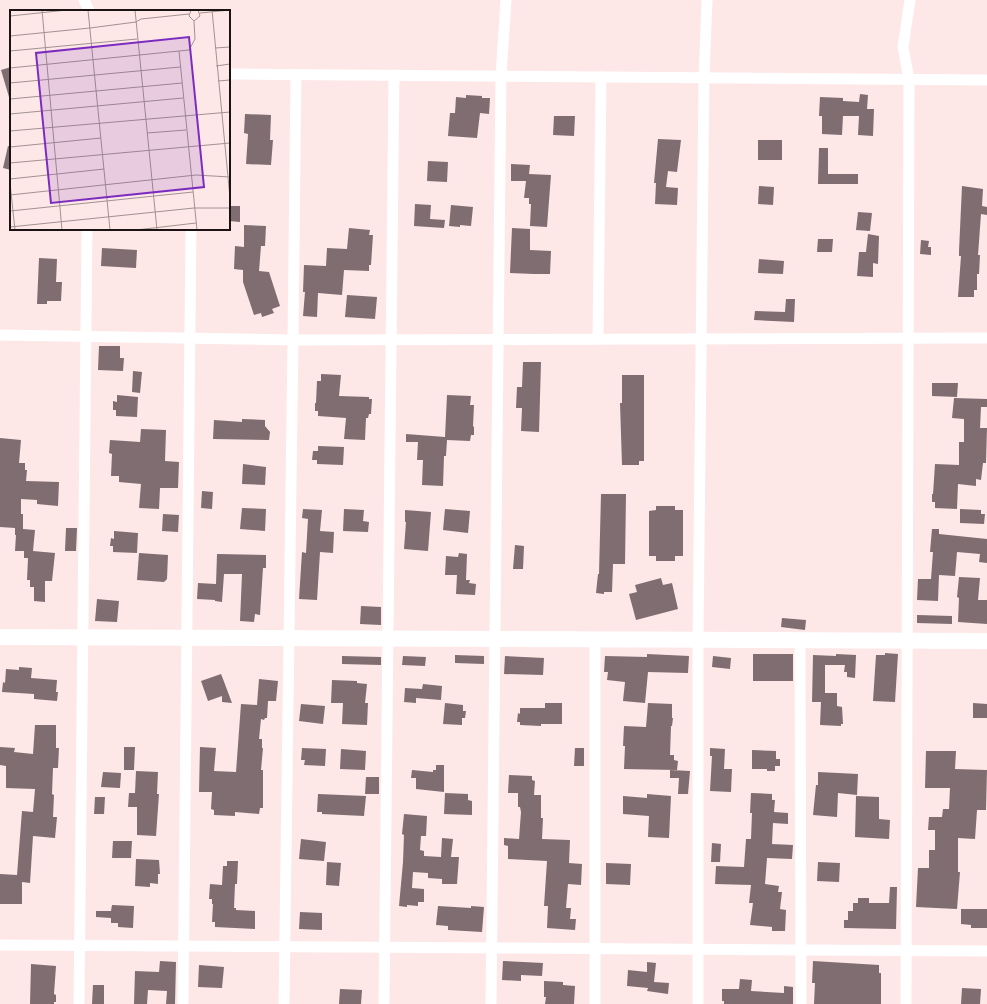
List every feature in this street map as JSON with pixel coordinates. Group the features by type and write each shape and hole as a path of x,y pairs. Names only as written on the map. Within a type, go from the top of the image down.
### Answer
{"main road":[{"path":"0,637 987,640"}],"street":[{"path":"84,0 89,10"},
{"path":"491,1004 497,339 501,76 506,0"},
{"path":"698,1004 698,640 704,78 707,0"},
{"path":"906,1004 909,79 903,47 910,0"},
{"path":"230,74 987,80"},
{"path":"284,1004 296,74"},
{"path":"384,1004 394,75"},
{"path":"598,339 601,77"},
{"path":"79,1004 87,230"},
{"path":"183,1004 191,230"},
{"path":"0,335 293,340 987,338"},
{"path":"595,639 595,1004"},
{"path":"800,640 801,1004"},
{"path":"0,945 987,951"}],"building":[{"path":"10,67 9,97 1,70"},
{"path":"860,94 868,95 867,109 874,109 873,136 858,135 859,116 843,116 842,135 822,134 822,116 819,116 820,97 843,98 843,101 859,102"},
{"path":"466,95 490,98 489,114 480,113 477,138 448,136 450,113 455,113 456,97 466,98"},
{"path":"245,114 271,115 270,140 273,140 271,165 246,164 248,134 244,133"},
{"path":"554,116 575,116 574,136 553,135"},
{"path":"658,139 681,140 677,172 668,171 666,187 678,188 677,205 655,204 656,183 654,183"},
{"path":"758,140 782,140 782,160 758,160"},
{"path":"8,146 10,147 10,170 3,168"},
{"path":"819,148 828,148 828,174 858,174 858,184 818,184"},
{"path":"428,161 448,162 447,182 427,181"},
{"path":"511,164 530,165 529,174 551,175 547,227 530,226 531,204 529,204 529,198 524,198 526,181 511,181"},
{"path":"759,186 774,187 773,205 758,204"},
{"path":"962,186 983,189 982,206 987,207 987,215 981,214 978,255 980,255 979,274 977,274 977,290 974,290 974,297 958,297 961,256 959,256 959,251"},
{"path":"415,204 431,205 430,219 445,220 444,228 414,226"},
{"path":"451,205 473,207 471,226 449,226"},
{"path":"230,206 240,206 240,222 230,221"},
{"path":"858,212 872,213 870,231 856,230"},
{"path":"244,225 266,226 265,246 261,246 259,271 269,272 280,306 272,309 274,313 262,317 261,313 254,315 243,282 243,270 234,269 235,246 244,247"},
{"path":"349,228 370,230 369,235 373,235 371,265 369,265 369,271 344,270 342,295 318,293 317,317 303,316 305,292 303,292 304,265 326,266 327,248 347,249"},
{"path":"512,228 530,229 530,250 551,251 550,274 510,273"},
{"path":"868,234 879,236 878,264 873,263 873,277 857,276 859,252 866,252"},
{"path":"818,239 833,239 832,252 817,252"},
{"path":"921,240 929,241 928,247 931,247 931,255 920,254"},
{"path":"102,248 137,250 136,268 101,266"},
{"path":"39,258 57,259 56,282 62,282 61,301 47,301 47,304 37,304"},
{"path":"759,259 784,261 783,274 758,273"},
{"path":"347,295 377,297 375,319 345,317"},
{"path":"786,299 795,299 794,322 754,320 755,311 785,312"},
{"path":"99,346 120,346 120,358 124,358 123,371 98,370"},
{"path":"523,362 541,362 539,432 521,431 522,408 516,408 517,387 522,387"},
{"path":"133,371 142,372 140,393 132,392"},
{"path":"321,374 341,375 339,396 369,397 369,399 372,399 371,414 369,414 368,418 366,418 365,440 344,439 346,418 318,416 318,411 315,411 315,403 317,381 321,381"},
{"path":"622,375 644,375 644,461 639,461 639,465 622,465 620,403 622,403"},
{"path":"932,383 958,383 957,397 932,396"},
{"path":"117,395 138,397 137,417 116,416 116,410 113,410 113,401 117,402"},
{"path":"447,395 471,396 470,405 474,405 474,435 471,435 470,441 447,440 446,456 444,456 443,486 422,485 423,460 417,460 418,442 406,442 406,434 445,437"},
{"path":"954,398 987,399 987,407 981,407 980,428 987,428 986,463 983,463 981,480 976,479 976,486 958,484 957,509 935,508 935,502 932,502 932,494 935,464 959,465 959,442 964,442 964,419 952,418"},
{"path":"242,419 265,420 265,426 270,432 269,440 213,439 214,420 242,422"},
{"path":"141,429 166,430 165,461 179,462 178,488 160,488 159,509 139,508 141,484 119,482 119,476 111,476 112,454 109,453 110,440 140,442"},
{"path":"0,438 21,440 19,463 25,463 25,470 27,470 26,481 59,482 58,506 37,504 37,500 21,499 23,529 35,530 33,551 55,553 52,581 45,581 45,602 34,601 34,587 30,587 30,580 27,580 28,558 24,558 24,551 15,551 15,528 0,527"},
{"path":"318,446 344,447 343,465 317,464 317,460 312,460 313,451 318,451"},
{"path":"243,464 266,467 265,485 242,484"},
{"path":"202,491 213,492 212,509 201,508"},
{"path":"601,494 626,494 625,564 613,564 612,592 604,592 604,594 596,593 599,574"},
{"path":"656,506 675,506 675,510 683,510 683,556 675,556 675,561 656,561 656,556 649,556 649,511 656,510"},
{"path":"242,508 266,509 265,531 240,529"},
{"path":"303,509 322,510 320,531 334,532 333,553 320,552 317,600 299,599 302,552 306,553 308,519 302,518"},
{"path":"344,509 364,510 363,521 369,522 368,532 343,531"},
{"path":"445,509 470,511 468,533 443,530"},
{"path":"960,509 981,510 981,514 985,514 984,524 960,523"},
{"path":"405,510 431,512 428,551 404,549 406,522"},
{"path":"163,514 179,515 178,532 162,531"},
{"path":"66,528 77,528 76,551 65,551"},
{"path":"932,529 939,529 939,534 987,539 987,563 979,562 980,554 957,552 955,576 939,575 938,601 917,600 918,579 931,579 933,552 930,552"},
{"path":"114,531 138,533 137,553 113,552 113,546 110,546 111,538 114,539"},
{"path":"515,545 524,546 523,569 513,569"},
{"path":"139,553 168,555 167,579 164,582 137,580"},
{"path":"459,553 467,554 466,580 470,580 469,583 476,584 475,595 456,594 457,575 445,575 446,556 458,557"},
{"path":"217,554 266,555 266,568 263,568 260,615 255,614 254,622 240,621 242,574 224,574 222,602 197,599 198,583 216,584"},
{"path":"959,577 980,578 978,600 987,600 987,624 958,622 959,598 957,597"},
{"path":"661,578 663,585 672,583 678,609 636,620 629,594 637,592 635,585"},
{"path":"97,599 119,601 117,622 95,621"},
{"path":"361,606 381,607 381,625 360,624"},
{"path":"917,615 952,616 952,624 917,623"},
{"path":"782,618 806,620 805,630 781,627"},
{"path":"885,653 898,654 895,702 873,701 876,655 885,655"},
{"path":"647,654 689,656 688,673 648,672 645,703 623,701 625,682 607,680 608,672 604,672 605,656 647,657"},
{"path":"753,654 793,654 793,681 753,681"},
{"path":"836,654 856,655 855,678 847,677 847,672 844,672 845,665 825,665 825,693 837,693 837,706 842,707 843,724 841,724 841,726 820,725 821,702 812,702 813,655 836,656"},
{"path":"455,655 484,656 484,664 455,663"},
{"path":"342,656 381,657 381,665 342,664"},
{"path":"403,656 426,657 425,666 402,665"},
{"path":"505,656 544,658 543,675 504,674"},
{"path":"713,656 731,658 730,669 712,667"},
{"path":"19,667 32,668 31,678 57,680 57,701 34,699 34,694 2,692 3,682 5,683 6,669 19,670"},
{"path":"221,674 232,703 222,702 222,696 208,701 201,681"},
{"path":"259,679 278,681 276,701 268,701 267,718 264,720 261,719 259,739 262,739 263,748 261,770 263,770 263,808 260,808 259,814 235,812 235,816 214,815 214,810 211,809 212,792 199,792 200,747 216,748 214,771 236,772 241,704 257,705"},
{"path":"332,680 357,681 357,683 367,684 365,703 368,703 367,725 342,724 343,703 331,703"},
{"path":"423,684 442,686 441,700 416,698 416,703 404,702 405,688 422,689"},
{"path":"445,703 463,705 463,711 466,711 465,718 462,718 462,725 443,724"},
{"path":"545,703 562,703 562,724 541,724 541,726 520,725 520,722 517,722 518,713 520,714 520,708 545,708"},
{"path":"648,703 672,704 673,718 671,726 670,755 674,755 674,760 678,761 677,770 624,769 624,726 646,727"},
{"path":"973,703 987,704 987,718 973,718"},
{"path":"301,704 325,706 323,724 299,721"},
{"path":"35,725 56,725 56,748 59,748 58,768 53,768 52,794 54,795 53,817 57,817 55,838 33,836 30,883 22,882 22,904 0,904 0,874 17,875 22,811 33,812 35,789 6,788 6,766 0,765 0,747 15,748 14,752 33,754"},
{"path":"124,747 135,747 134,770 124,770"},
{"path":"302,748 326,749 325,766 304,765 305,760 301,760"},
{"path":"575,748 584,748 584,766 574,766"},
{"path":"710,748 725,749 724,769 732,769 731,792 710,791 712,756 710,756"},
{"path":"341,749 366,751 365,770 340,769"},
{"path":"752,750 776,751 776,759 780,759 780,766 775,766 775,771 767,771 767,769 752,769"},
{"path":"926,751 956,751 955,769 987,770 986,810 977,810 975,839 958,838 958,872 960,872 957,909 916,907 918,868 929,868 929,850 935,850 935,830 928,830 929,817 942,817 943,809 949,809 950,788 925,788"},
{"path":"436,765 444,765 444,792 416,789 416,778 411,778 412,770 433,772 433,770 436,770"},
{"path":"670,770 690,771 688,794 678,794 679,778 670,778"},
{"path":"136,771 158,772 157,794 159,794 156,836 137,835 137,807 128,807 129,793 135,793"},
{"path":"103,772 121,773 120,788 101,787"},
{"path":"818,772 858,774 857,795 838,793 837,817 813,815 816,785 818,785"},
{"path":"509,775 532,776 532,780 535,781 534,795 541,795 541,818 543,818 542,839 570,840 569,863 582,864 581,885 568,884 566,908 571,908 570,919 576,919 575,930 547,928 548,906 544,906 547,861 508,859 508,846 504,845 504,838 519,839 521,812 520,807 518,807 518,793 508,793"},
{"path":"366,777 379,777 379,794 365,794"},
{"path":"445,793 468,794 468,800 472,801 472,815 444,814"},
{"path":"751,793 772,794 772,800 775,800 774,812 788,813 788,824 773,823 772,844 793,845 792,859 767,858 765,884 779,886 778,892 782,892 780,909 786,910 785,931 772,931 772,927 750,925 753,903 749,903 751,885 715,884 716,866 744,867 746,839 751,839"},
{"path":"318,794 366,796 364,816 322,814 322,812 317,812"},
{"path":"647,794 671,796 669,838 648,837 649,816 623,814 623,796 647,798"},
{"path":"856,796 879,797 879,819 890,820 889,839 855,837"},
{"path":"95,797 105,797 104,814 94,814"},
{"path":"404,814 427,816 426,836 421,836 420,850 424,851 424,856 441,857 442,838 453,839 451,857 459,857 457,884 442,884 442,879 428,878 428,873 413,872 412,888 424,889 424,902 418,902 418,906 399,906 403,862 404,835 402,834"},
{"path":"301,839 326,842 324,861 299,859"},
{"path":"113,841 132,841 131,858 112,858"},
{"path":"712,843 721,844 720,862 711,862"},
{"path":"136,859 159,860 160,874 158,874 158,884 150,883 150,887 135,886"},
{"path":"227,861 238,861 234,908 236,908 236,910 255,911 255,929 215,927 215,922 212,922 213,904 212,899 209,899 210,884 222,885 223,866 227,866"},
{"path":"327,862 341,863 339,886 326,885"},
{"path":"818,862 840,863 839,882 817,881"},
{"path":"606,863 631,864 630,885 606,884"},
{"path":"890,887 897,887 896,929 844,928 844,920 848,920 848,911 853,911 853,903 858,903 858,898 869,898 869,903 889,903"},
{"path":"112,905 134,906 133,928 118,927 118,923 111,923 111,918 96,917 96,911 111,911"},
{"path":"438,906 471,908 471,906 484,907 482,932 448,930 448,926 436,925"},
{"path":"961,909 987,909 987,928 971,928 971,925 961,924"},
{"path":"300,912 322,913 322,930 299,929"},
{"path":"160,961 176,962 175,1004 166,1004 167,991 148,990 147,1004 134,1004 135,971 159,972"},
{"path":"503,961 543,963 542,976 521,975 521,981 502,980"},
{"path":"813,961 879,965 879,973 881,973 881,1004 814,1004 815,983 812,983"},
{"path":"647,962 656,963 654,982 669,983 668,994 647,991 648,988 627,986 628,970 647,972"},
{"path":"31,964 56,966 54,994 56,995 56,1002 54,1002 54,1004 30,1004"},
{"path":"199,965 224,967 222,988 198,987"},
{"path":"740,979 752,980 751,991 784,993 784,986 793,987 793,1004 724,1004 724,1001 722,1001 722,989 739,989"},
{"path":"544,981 563,982 563,985 575,986 574,1004 545,1004 546,997 544,997"},
{"path":"93,985 104,985 104,1004 92,1004"},
{"path":"962,988 981,989 980,1004 961,1004"},
{"path":"340,989 362,990 361,1004 339,1004"}]}
